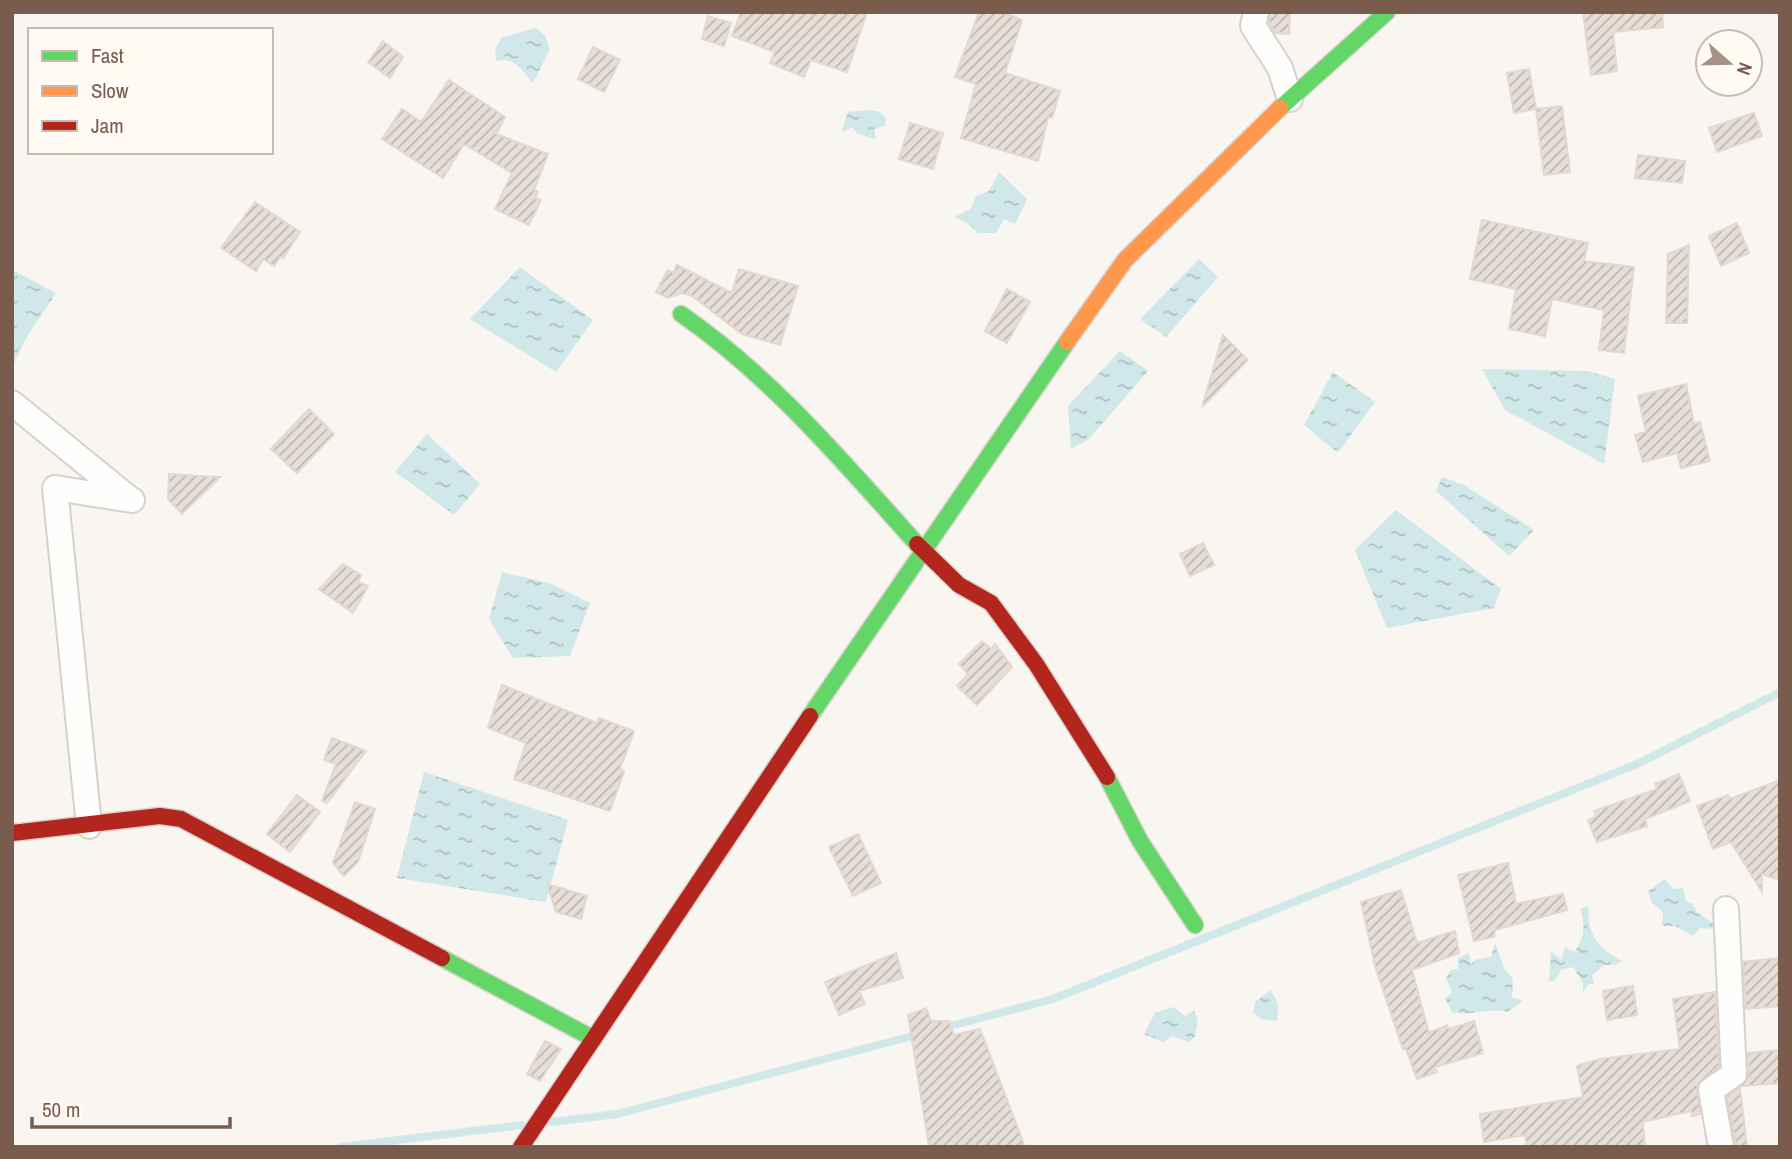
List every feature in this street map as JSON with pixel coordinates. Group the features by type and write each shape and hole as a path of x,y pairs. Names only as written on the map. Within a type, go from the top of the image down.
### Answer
{"street":[{"path":"1256,12 1254,26 1280,68 1290,99"},
{"path":"522,1147 900,581 924,552 1112,275 1137,244 1324,65 1387,12"},
{"path":"681,314 714,337 809,423 924,552 959,585 991,603 1036,664 1104,770 1140,841 1195,925"},
{"path":"12,403 132,500 55,488 89,826"},
{"path":"12,834 160,816 181,818 594,1039"},
{"path":"1721,1147 1711,1090 1734,1074 1726,909"}],"water":[{"path":"535,28 545,35 550,49 533,83 513,62 496,61 495,50 501,38"},
{"path":"848,112 880,112 886,118 885,126 874,129 876,139 858,134 852,127 844,132 842,130"},
{"path":"999,172 1027,199 1015,224 1004,219 996,233 978,233 967,223 954,217 971,209 976,196 989,191"},
{"path":"1199,259 1218,277 1166,337 1140,319"},
{"path":"520,267 593,320 556,372 470,319"},
{"path":"12,270 56,293 26,338 12,368"},
{"path":"1120,351 1148,371 1088,440 1071,449 1068,406"},
{"path":"1482,369 1587,371 1615,379 1604,464 1505,410"},
{"path":"1333,372 1375,402 1338,453 1304,425"},
{"path":"427,434 480,484 454,515 395,472"},
{"path":"1442,477 1464,485 1534,530 1509,556 1436,491"},
{"path":"1396,510 1501,589 1494,608 1387,628 1355,550"},
{"path":"502,572 549,583 590,603 570,656 513,658 489,619"},
{"path":"424,772 568,820 546,902 397,878"},
{"path":"1665,879 1673,889 1683,888 1686,901 1721,929 1700,928 1693,936 1675,926 1662,926 1663,912 1652,903 1648,891"},
{"path":"1589,906 1590,925 1596,939 1622,961 1614,965 1604,965 1592,975 1594,984 1589,984 1583,992 1583,983 1573,967 1561,970 1554,981 1549,981 1551,951 1561,960 1565,947 1575,952 1583,931 1580,909"},
{"path":"1495,943 1504,968 1513,979 1512,997 1523,1001 1507,1012 1452,1012 1445,998 1452,993 1446,978 1451,970 1458,969 1458,958 1469,953 1471,965 1474,960 1491,957"},
{"path":"1271,990 1278,1004 1277,1021 1261,1019 1253,1012 1255,1002"},
{"path":"1173,1007 1185,1016 1194,1011 1198,1020 1195,1037 1189,1042 1172,1036 1163,1042 1144,1034 1155,1013"}],"building":[{"path":"741,12 867,12 847,72 811,60 804,77 770,63 775,52 732,36"},
{"path":"979,12 1002,12 1022,20 1005,73 1060,91 1052,118 1048,117 1038,161 961,138 976,84 955,77"},
{"path":"1270,12 1290,12 1289,34 1275,33 1269,23"},
{"path":"1583,12 1662,12 1663,27 1613,32 1617,71 1591,75"},
{"path":"708,16 731,23 724,46 702,39"},
{"path":"383,41 403,57 390,78 368,62"},
{"path":"593,47 620,60 604,92 578,79"},
{"path":"1529,69 1536,109 1514,113 1507,73"},
{"path":"449,80 505,117 496,134 548,154 534,190 538,192 535,198 541,200 529,225 495,209 512,173 464,144 443,178 382,139 402,109 421,122"},
{"path":"1562,106 1570,172 1544,175 1536,109"},
{"path":"1754,113 1762,136 1717,152 1709,128"},
{"path":"910,123 943,133 933,169 899,159"},
{"path":"1638,155 1685,161 1682,183 1635,178"},
{"path":"255,202 300,232 283,258 280,257 274,266 263,259 256,271 221,248"},
{"path":"1482,220 1588,243 1584,261 1634,267 1624,353 1599,350 1604,310 1552,299 1545,336 1509,329 1516,289 1470,279"},
{"path":"1737,223 1749,253 1721,266 1709,236"},
{"path":"1689,245 1687,323 1666,323 1668,254"},
{"path":"677,265 732,293 739,269 798,286 780,345 742,334 692,296 682,293 668,298 656,292 668,270 673,273"},
{"path":"1007,289 1030,302 1007,343 985,331"},
{"path":"1223,335 1248,360 1202,407"},
{"path":"1686,384 1694,424 1700,422 1710,461 1681,468 1677,453 1643,462 1635,435 1646,432 1638,396"},
{"path":"309,409 334,434 297,473 271,449"},
{"path":"169,474 220,477 182,514 168,499"},
{"path":"1203,543 1214,565 1190,576 1180,554"},
{"path":"343,564 361,575 358,582 368,586 353,613 319,589"},
{"path":"982,641 991,649 995,644 1012,667 977,705 957,686 968,674 959,664"},
{"path":"502,685 597,723 599,718 634,731 620,769 624,771 610,811 514,779 526,743 488,728"},
{"path":"332,738 366,751 327,803 322,801 336,764 324,760"},
{"path":"1679,774 1690,801 1645,819 1647,826 1597,842 1588,820 1596,817 1594,811 1657,789 1655,784"},
{"path":"1780,780 1780,880 1762,874 1762,892 1731,842 1713,849 1697,806 1728,795 1730,799"},
{"path":"297,795 320,812 290,852 267,834"},
{"path":"355,802 375,809 358,862 344,876 333,863"},
{"path":"858,834 881,883 853,896 829,847"},
{"path":"1508,863 1516,904 1563,894 1567,910 1495,930 1494,937 1474,941 1458,875"},
{"path":"547,884 587,896 581,919 556,912"},
{"path":"1401,890 1417,943 1455,931 1459,953 1412,970 1429,1033 1447,1025 1449,1029 1474,1021 1483,1053 1435,1067 1437,1072 1417,1079 1406,1049 1403,1049 1375,966 1361,902"},
{"path":"896,953 903,978 859,991 865,1004 839,1015 825,982"},
{"path":"1780,958 1780,1006 1746,1009 1743,962"},
{"path":"1633,986 1637,1015 1607,1020 1603,991"},
{"path":"1715,992 1719,1066 1697,1085 1700,1114 1692,1116 1691,1111 1643,1122 1645,1147 1527,1147 1525,1135 1484,1142 1480,1114 1583,1097 1577,1066 1600,1059 1680,1049 1673,999"},
{"path":"926,1008 931,1021 949,1021 954,1035 980,1029 1025,1147 929,1147 908,1015"},
{"path":"545,1041 561,1049 540,1081 527,1074"},
{"path":"1780,1050 1780,1083 1742,1086 1749,1074 1748,1053"},
{"path":"1740,1088 1747,1147 1736,1147 1727,1097"}],"waterway":[{"path":"943,1028 1053,999 1637,764 1780,692"},
{"path":"552,1122 617,1114 920,1034"},
{"path":"341,1147 522,1125"}],"traffic: fast":[{"path":"1280,108 1387,12"},
{"path":"681,314 746,365 776,393 834,452 917,544"},
{"path":"810,716 1067,342"},
{"path":"1107,777 1140,841 1195,925"},
{"path":"442,958 594,1039"}],"traffic: slow":[{"path":"1067,342 1125,260 1280,108"}],"traffic: jam":[{"path":"917,544 959,585 991,603 1036,664 1107,777"},
{"path":"521,1147 810,716"},
{"path":"12,833 160,816 181,819 442,958"}]}
